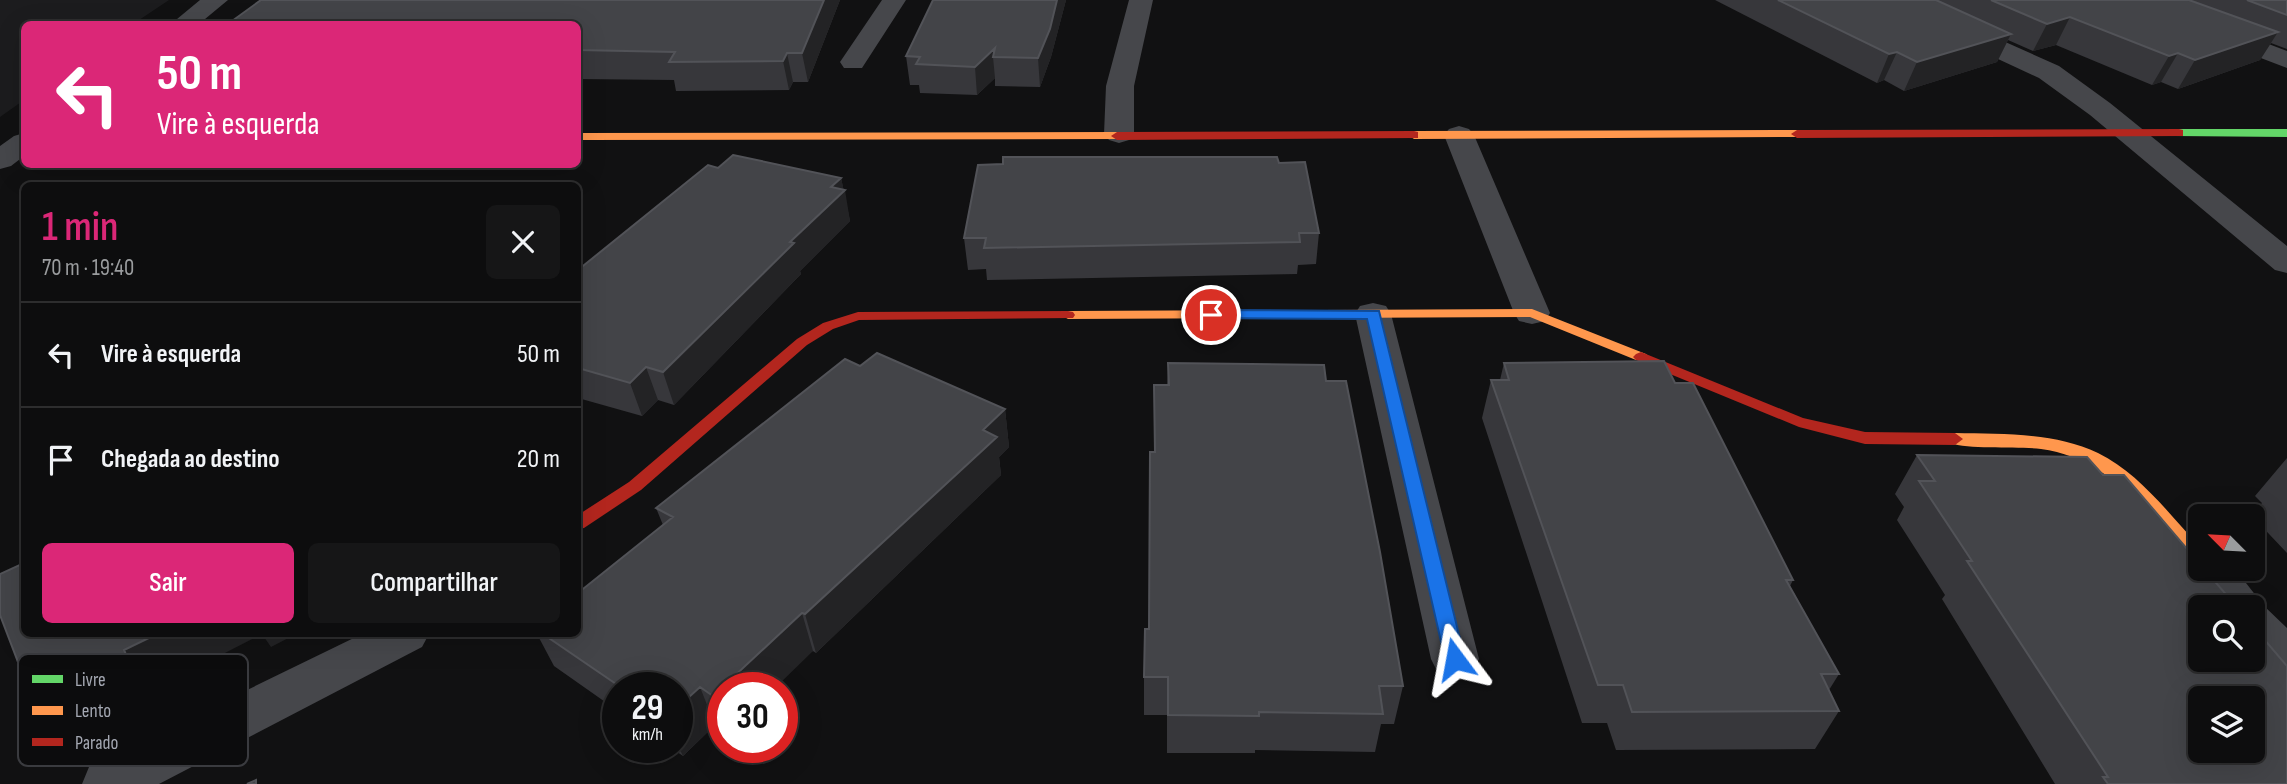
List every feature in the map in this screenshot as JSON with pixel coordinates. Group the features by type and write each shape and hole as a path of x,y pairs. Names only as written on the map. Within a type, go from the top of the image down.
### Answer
{"street":[{"path":"187,21 216,0"},
{"path":"853,62 894,0"},
{"path":"1119,134 1120,86 1141,0"},
{"path":"1891,0 2049,72 2130,134 2287,263"},
{"path":"2131,0 2287,60"},
{"path":"581,136 2287,133"},
{"path":"1459,135 1532,313"},
{"path":"0,160 21,144"},
{"path":"581,521 635,486 802,342 828,326 858,316 1532,313 1799,422 1865,438 1991,440 2066,448 2094,458 2133,488 2188,546"},
{"path":"1373,314 1455,659"},
{"path":"2218,581 2231,595"},
{"path":"2265,636 2287,661"},
{"path":"248,713 399,637"},
{"path":"108,784 144,766"}],"shaded area":[{"path":"0,0 169,0 138,21 21,21 21,102 0,117"}],"building":[{"path":"261,0 824,0 802,53 787,53 783,61 669,62 675,52 581,50 581,21 232,21"},
{"path":"933,0 1057,0 1050,29 1038,58 993,57 995,48 975,67 916,64 920,57 906,56"},
{"path":"1778,0 1936,0 2011,34 1917,62 1897,52 1889,54"},
{"path":"1991,0 2189,0 2278,32 2195,60 2178,53 2169,56 2070,17 2047,24"},
{"path":"2247,0 2287,0 2287,15"},
{"path":"733,155 841,178 831,187 845,190 790,242 794,243 663,372 646,367 630,383 581,369 581,268 708,165 718,168"},
{"path":"1003,157 1277,157 1279,163 1305,162 1319,233 1299,233 1300,242 984,248 986,238 964,238 978,165 1003,164"},
{"path":"877,353 1005,409 983,430 997,437 739,672 707,672 707,692 700,687 693,693 693,672 602,672 602,674 547,637 581,637 581,591 673,517 656,508 845,359 860,366"},
{"path":"1664,361 1675,383 1693,383 1793,580 1786,580 1839,674 1821,674 1839,711 1632,712 1623,685 1598,685 1491,380 1509,380 1504,363"},
{"path":"1168,363 1324,365 1326,381 1346,381 1403,686 1379,686 1383,714 1259,712 1259,716 1168,715 1168,677 1144,677 1145,629 1149,629 1150,452 1155,452 1154,385 1169,385"},
{"path":"1917,455 2087,457 2103,475 2124,475 2188,550 2188,581 2214,581 2227,595 2188,595 2188,672 2265,672 2265,640 2287,666 2287,784 2108,784 2103,777 2108,777 1967,561 1972,561 1919,481 1935,481"},
{"path":"21,564 21,637 151,637 124,650 126,654 18,654 18,662 0,615 0,574"}],"traffic: fast":[{"path":"2179,133 2287,133"}],"traffic: slow":[{"path":"1414,135 1797,134"},
{"path":"581,137 1117,136"},
{"path":"1068,315 1532,313 1641,357"},
{"path":"1955,439 2045,444 2094,458 2138,491 2188,546"}],"traffic: jam":[{"path":"1797,134 2179,133"},
{"path":"1117,136 1414,135"},
{"path":"581,521 635,486 802,342 828,326 858,316 1068,315"},
{"path":"1641,357 1799,422 1865,438 1955,439"}],"route":[{"path":"1211,315 1373,314 1455,659"}]}
